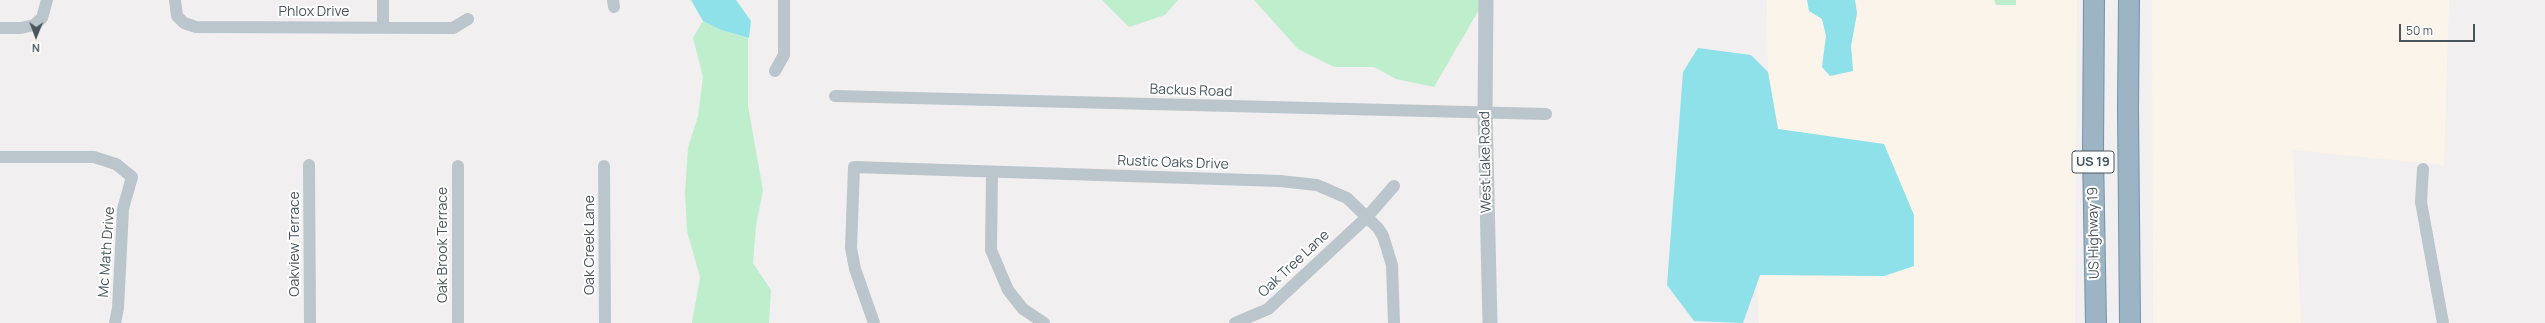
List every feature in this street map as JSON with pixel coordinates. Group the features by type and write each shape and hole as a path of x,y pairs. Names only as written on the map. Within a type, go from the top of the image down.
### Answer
{"highway":[{"name":"US Highway 19","path":"2094,0 2093,154 2096,323"},
{"name":"US 19","path":"2129,0 2128,109 2130,323"}],"street":[{"path":"0,28 21,28 34,25 42,18 47,0"},
{"name":"Phlox Drive","path":"175,0 177,16 184,22 196,27 453,28 468,19"},
{"path":"383,0 383,27"},
{"path":"775,71 784,55 784,0"},
{"name":"West Lake Road","path":"1486,0 1485,113 1490,323"},
{"name":"Backus Road","path":"835,96 1546,114"},
{"name":"Mc Math Drive","path":"0,156 94,157 116,164 132,177 123,209 118,308 115,323"},
{"name":"Oakview Terrace","path":"309,165 310,323"},
{"name":"Oak Brook Terrace","path":"458,166 458,323"},
{"name":"Oak Creek Lane","path":"604,166 605,323"},
{"name":"Rustic Oaks Drive","path":"874,323 855,269 851,248 854,167 1280,181 1317,185 1347,198 1367,217 1383,236 1392,265 1394,323"},
{"path":"2423,169 2421,202 2443,323"},
{"path":"992,172 991,250 1008,290 1023,309 1044,323"},
{"name":"Oak Tree Lane","path":"1235,323 1268,309 1367,217 1394,186"}],"shaded area":[{"path":"1767,0 1807,0 1809,11 1822,19 1826,36 1822,67 1853,71 1851,46 1857,13 1855,0 1994,0 1996,5 2015,5 2016,0 2077,0 2075,323 1759,323 1757,284 1760,275 1884,276 1914,266 1897,175 1884,144 1778,129 1768,71"},
{"path":"2152,0 2449,0 2444,165 2293,150 2301,323 2153,323"}],"green space":[{"path":"1102,0 1178,0 1165,15 1129,27"},
{"path":"1254,0 1480,0 1480,8 1434,87 1396,79 1374,67 1334,67 1298,49"},
{"path":"1994,0 2016,0 2016,5 1996,5"},
{"path":"703,21 721,30 748,38 748,106 763,190 756,226 753,263 771,290 769,323 692,323 700,277 687,231 685,192 688,148 698,116 703,77 693,38"}],"water":[{"path":"691,0 736,0 751,21 749,38 721,30 703,21"},
{"path":"1807,0 1855,0 1857,13 1851,46 1853,71 1830,76 1822,67 1826,36 1822,19 1809,11"},
{"path":"1698,48 1751,55 1768,72 1778,129 1884,144 1914,215 1914,266 1884,276 1760,275 1743,323 1694,321 1667,285 1683,72"}]}
